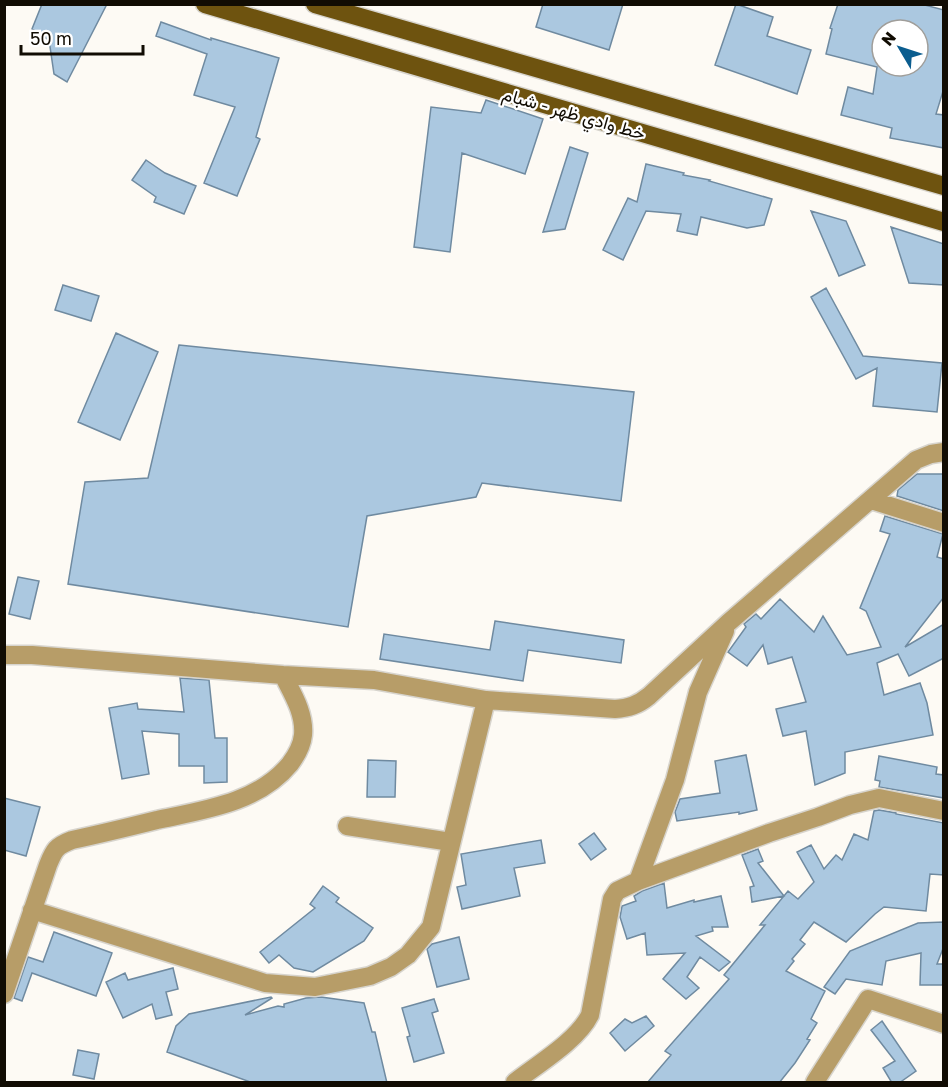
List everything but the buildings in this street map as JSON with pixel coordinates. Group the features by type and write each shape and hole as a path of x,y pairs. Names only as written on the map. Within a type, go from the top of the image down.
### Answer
{"main road":[{"name":"خط وادي ظهر - شبام","path":"205,4 944,222"},
{"name":"خط وادي ظهر - شبام","path":"315,4 944,186"}],"street":[{"path":"4,655 32,655 374,680 486,700 615,709 633,706 649,696 728,623 916,460 923,456 944,452"},
{"path":"871,500 944,523"},
{"path":"638,881 675,780 698,692 728,623"},
{"path":"4,994 32,910 56,848 72,840 227,804 264,787 283,772 295,757 303,737 303,722 283,675"},
{"path":"32,910 265,983 315,987 370,976 391,967 408,955 431,927 486,700"},
{"path":"515,1083 571,1039 586,1023 590,1015 612,898 617,891 638,881 850,805 879,798 944,811"},
{"path":"347,826 452,842"},
{"path":"815,1083 868,999 944,1024"}]}
